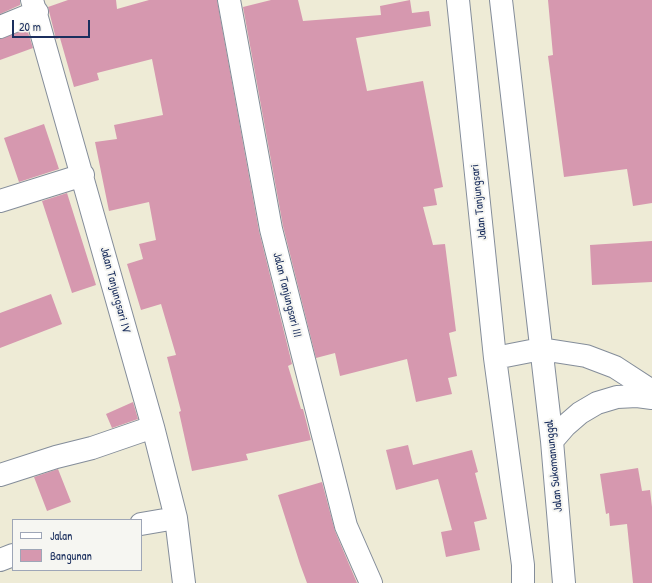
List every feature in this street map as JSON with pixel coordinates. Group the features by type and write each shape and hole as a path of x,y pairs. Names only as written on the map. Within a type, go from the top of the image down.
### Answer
{"street":[{"name":"Jalan Tanjungsari III","path":"229,0 271,229 346,526 371,583"},
{"name":"Jalan Tanjungsari","path":"458,0 495,358"},
{"path":"501,0 541,349"},
{"path":"0,27 34,6"},
{"name":"Jalan Tanjungsari IV","path":"34,6 153,427 176,518 184,583"},
{"path":"0,201 83,175"},
{"path":"523,583 495,358 541,349 586,356 615,367 652,390"},
{"name":"Jalan Sukomanunggal","path":"541,349 552,441 564,583"},
{"path":"552,441 565,426 580,413 598,403 617,397 637,396 652,398"},
{"path":"0,475 56,457 92,448 153,427"},
{"path":"142,524 176,518"},
{"path":"0,560 12,555"}],"building":[{"path":"0,0 20,0 20,5 0,14"},
{"path":"68,0 116,0 117,9 149,0 217,0 259,231 292,364 288,366 301,409 303,409 311,440 246,454 248,460 192,471 179,412 181,411 167,357 176,355 161,304 141,310 127,264 143,259 139,244 156,240 149,202 109,211 95,142 117,139 114,125 163,115 152,59 97,73 99,80 74,87 60,38 56,39 48,7"},
{"path":"271,0 298,0 303,21 381,15 380,6 410,0 412,13 429,11 431,26 356,38 367,91 423,81 443,187 434,189 437,205 423,207 433,245 445,244 456,331 449,333 457,376 448,378 452,394 416,402 407,359 340,376 335,353 316,358 283,226 243,7"},
{"path":"548,0 652,0 652,203 633,206 627,169 564,177 548,56 553,55"},
{"path":"27,29 33,48 0,60 0,39"},
{"path":"44,124 59,169 19,182 4,138"},
{"path":"67,193 96,285 72,293 42,201"},
{"path":"652,241 652,282 592,285 590,245"},
{"path":"51,294 62,324 0,348 0,313"},
{"path":"133,402 138,419 112,428 106,414"},
{"path":"408,445 413,465 472,450 478,472 475,473 487,519 474,522 480,550 446,557 441,532 452,530 438,479 396,490 386,450"},
{"path":"638,468 642,491 650,490 652,507 652,583 633,583 627,524 610,526 609,513 606,514 600,474"},
{"path":"58,469 71,502 47,511 34,477"},
{"path":"322,482 335,531 357,583 307,583 300,564 278,495"}]}
